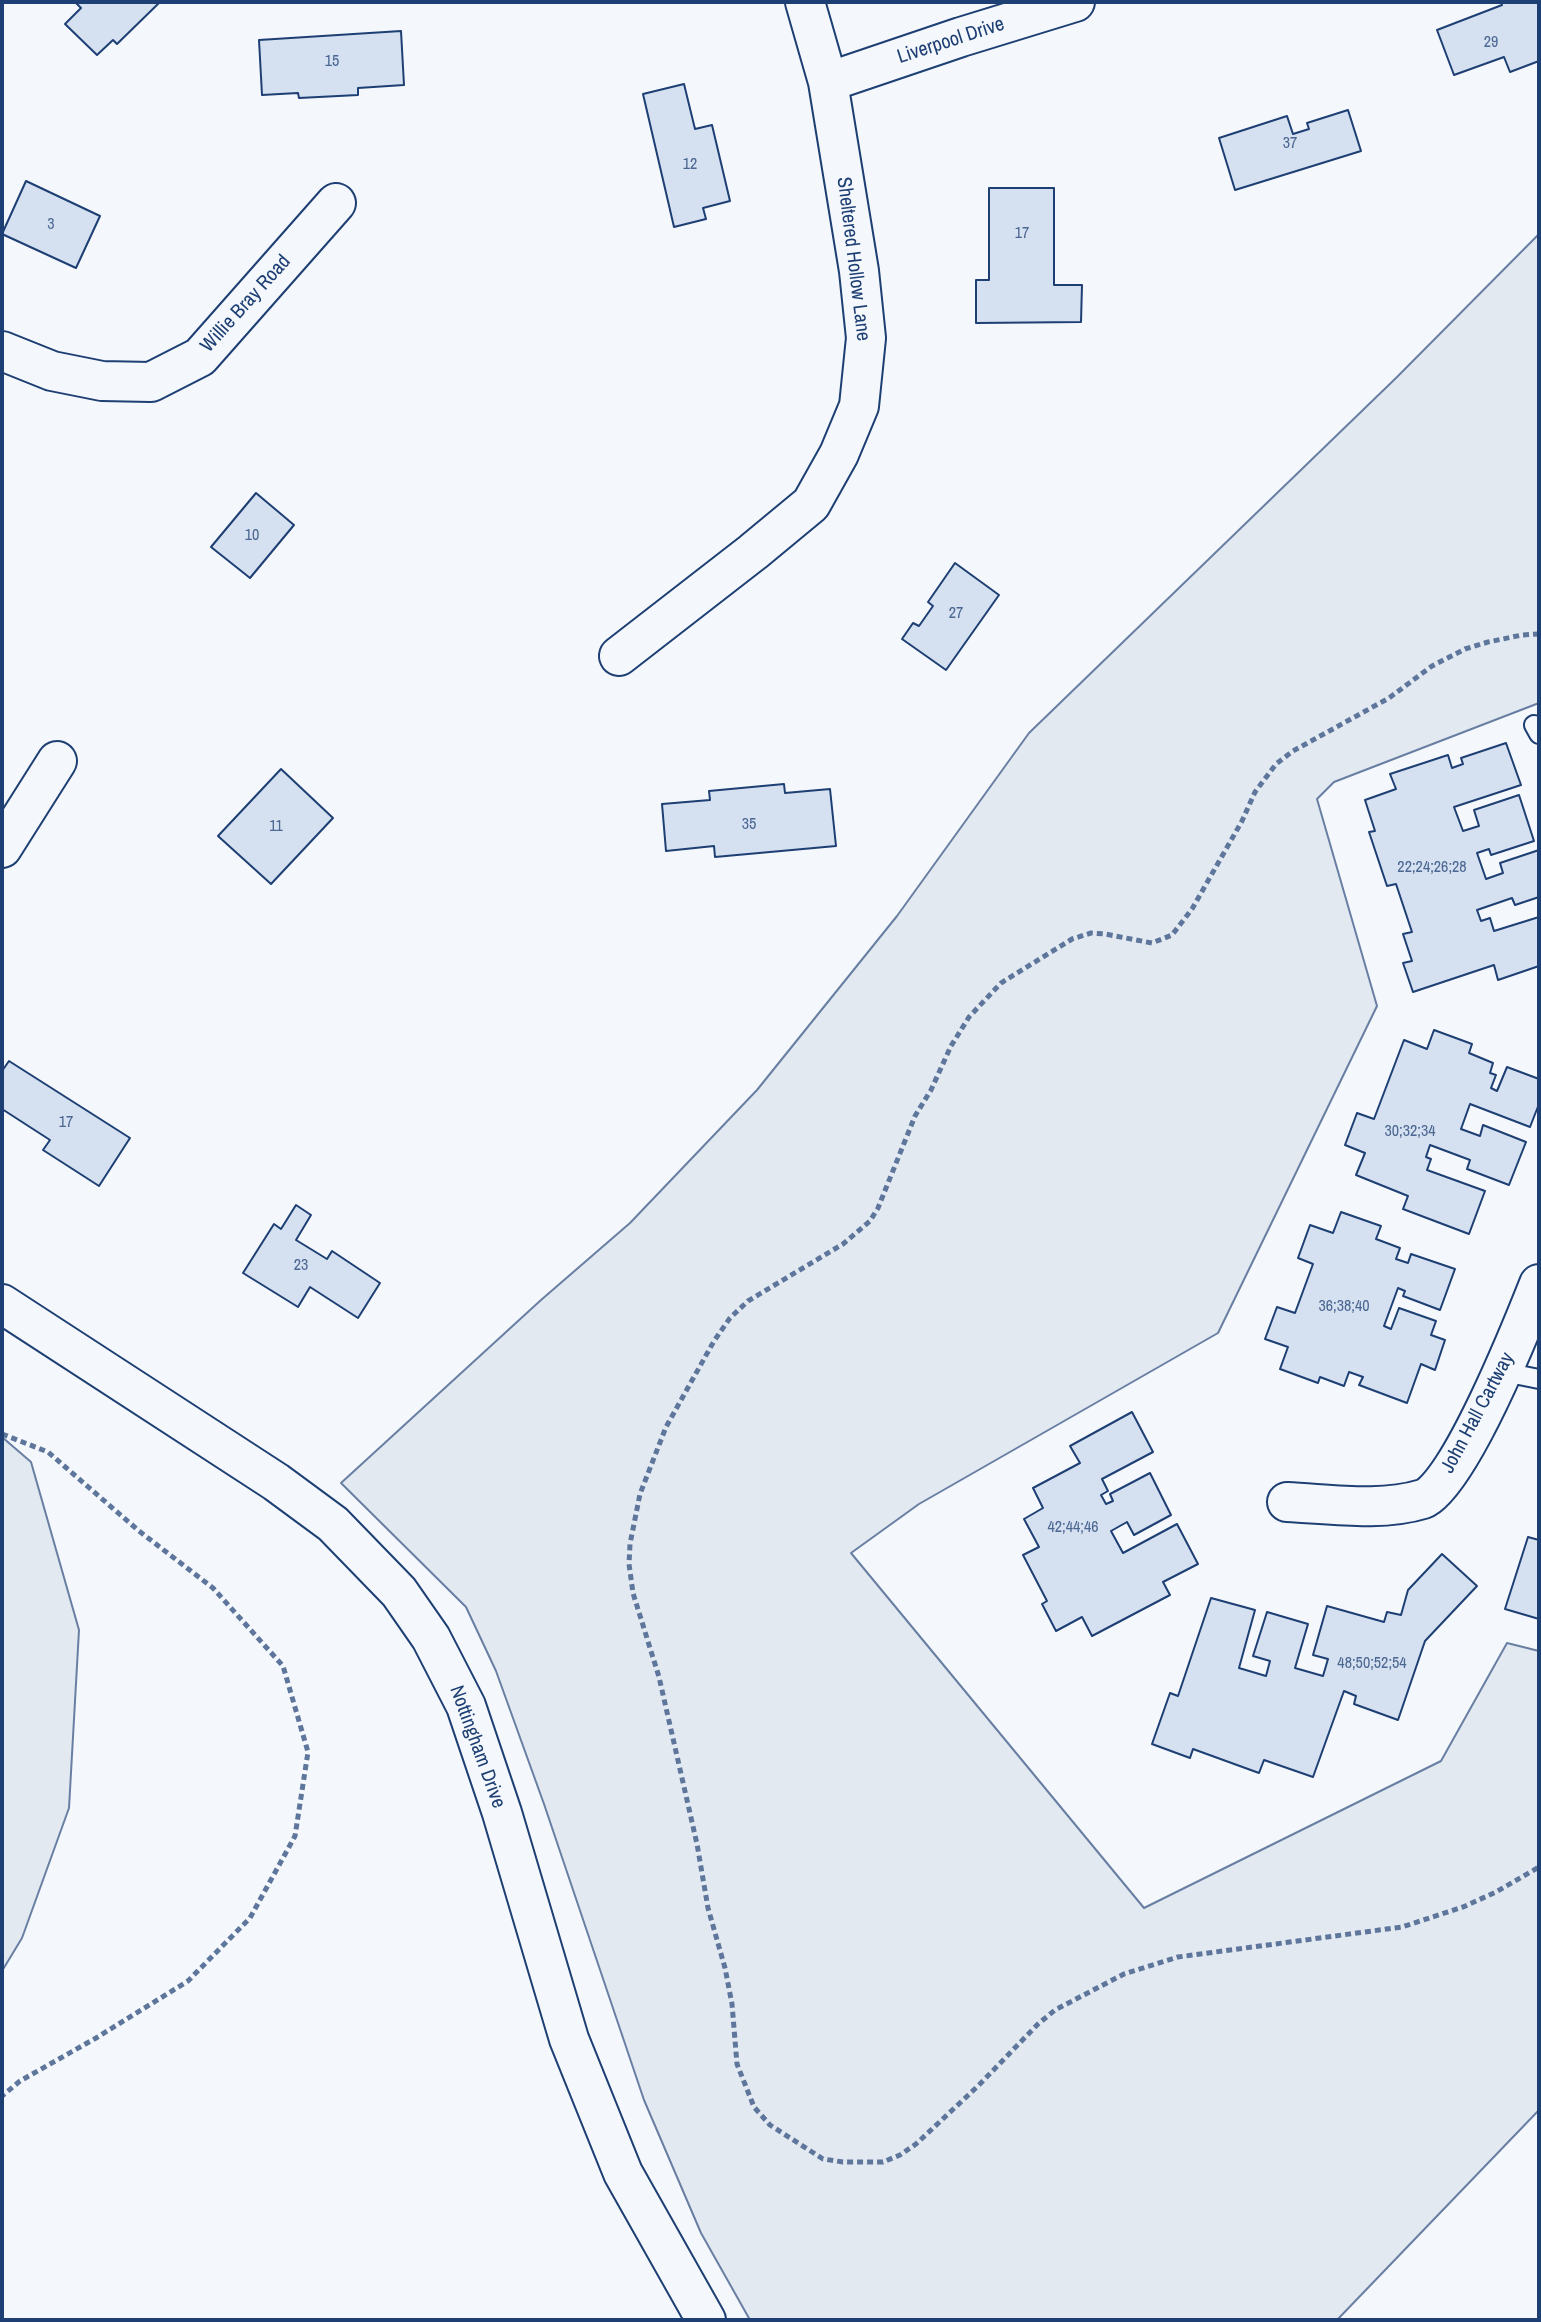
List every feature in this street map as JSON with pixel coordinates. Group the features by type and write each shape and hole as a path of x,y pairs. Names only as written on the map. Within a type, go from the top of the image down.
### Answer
{"street":[{"name":"Sheltered Hollow Lane","path":"619,656 811,504 839,454 859,406 866,338 859,271 828,82 805,2"},
{"name":"Liverpool Drive","path":"828,82 1075,2"},
{"name":"Willie Bray Road","path":"2,351 52,371 102,381 151,382 200,357 336,203"},
{"path":"2,848 57,761"},
{"name":"John Hall Cartway","path":"1287,1502 1385,1505 1427,1498 1521,1376 1539,1284"},
{"name":"Nottingham Drive","path":"2,1304 276,1482 333,1524 399,1592 423,1627 466,1706 502,1813 569,2039 623,2173 706,2320"}],"path":[{"path":"1539,634 1465,649 1432,666 1389,698 1293,751 1276,764 1255,792 1192,909 1172,935 1152,943 1091,933 1072,939 1001,983 980,1004 951,1046 915,1116 870,1221 843,1244 748,1301 730,1318 714,1341 666,1427 640,1494 629,1564 633,1593 659,1677 697,1844 708,1908 725,1968 732,2004 737,2064 754,2107 770,2125 823,2159 883,2162 900,2155 957,2106 1025,2036 1055,2010 1124,1974 1178,1957 1402,1927 1463,1907 1539,1867"},
{"path":"2,1434 48,1452 139,1531 213,1588 283,1666 308,1752 295,1836 250,1918 188,1981 20,2081 2,2096"}],"shaded area":[{"path":"1539,234 1539,703 1334,782 1317,799 1377,1006 1218,1333 919,1504 851,1553 1144,1908 1441,1761 1507,1643 1539,1651 1539,2110 1337,2320 750,2320 701,2233 644,2100 496,1671 466,1607 341,1483 630,1223 757,1090 897,916 1029,733 1396,378"},
{"path":"2,1437 31,1462 79,1630 69,1808 22,1938 2,1971"}],"building":[{"path":"75,2 160,2 117,44 113,40 97,55 65,24 81,8"},
{"path":"1501,2 1539,2 1539,61 1510,72 1504,57 1454,75 1437,30 1502,5"},
{"path":"401,31 404,85 358,88 358,95 299,98 298,93 262,95 259,40"},
{"path":"684,84 695,129 712,125 730,201 703,208 706,219 674,227 643,94"},
{"path":"1348,110 1361,151 1235,190 1219,138 1287,116 1293,134 1309,129 1307,123"},
{"path":"26,181 100,216 76,268 2,234"},
{"path":"989,188 1054,188 1054,285 1082,285 1081,322 976,323 976,280 989,280"},
{"path":"256,493 294,525 250,578 211,547"},
{"path":"955,563 999,595 946,670 902,639 913,623 919,626 933,606 928,602"},
{"path":"1506,743 1521,785 1454,807 1463,831 1479,826 1474,810 1519,795 1534,841 1491,855 1489,849 1477,853 1486,879 1503,873 1500,863 1539,850 1539,897 1515,905 1512,898 1477,910 1481,921 1490,918 1494,931 1539,917 1539,966 1498,980 1494,965 1413,992 1403,963 1412,961 1403,934 1412,932 1396,884 1387,886 1369,832 1375,831 1365,800 1396,789 1390,774 1448,755 1452,768 1463,764 1461,758"},
{"path":"281,769 333,818 271,884 218,836"},
{"path":"784,784 785,793 830,789 836,846 715,857 714,846 666,851 662,804 710,800 709,791"},
{"path":"1434,1030 1472,1044 1469,1053 1493,1063 1490,1073 1496,1075 1491,1088 1497,1091 1507,1067 1539,1079 1539,1104 1530,1127 1470,1104 1461,1129 1480,1136 1483,1125 1526,1142 1509,1185 1467,1169 1470,1160 1430,1145 1426,1157 1431,1159 1427,1170 1485,1191 1469,1234 1403,1209 1408,1196 1356,1175 1365,1153 1345,1145 1357,1113 1374,1119 1404,1040 1427,1049"},
{"path":"9,1061 130,1138 99,1186 43,1150 50,1140 2,1109 2,1071"},
{"path":"296,1205 311,1215 296,1240 327,1259 332,1251 380,1283 358,1318 310,1287 298,1307 243,1273 274,1224 281,1229"},
{"path":"1341,1212 1381,1226 1376,1239 1400,1248 1396,1259 1408,1263 1411,1254 1455,1269 1440,1310 1403,1296 1405,1291 1398,1288 1384,1326 1391,1329 1399,1308 1436,1321 1431,1335 1445,1340 1435,1370 1421,1364 1407,1403 1359,1385 1363,1377 1349,1372 1344,1386 1320,1377 1318,1383 1280,1369 1288,1347 1265,1339 1277,1307 1295,1313 1313,1264 1298,1258 1310,1225 1333,1233"},
{"path":"1132,1412 1153,1452 1102,1479 1108,1491 1101,1495 1106,1504 1113,1501 1110,1494 1150,1473 1171,1515 1134,1535 1127,1522 1111,1531 1123,1553 1177,1524 1198,1564 1163,1582 1170,1595 1092,1636 1082,1617 1056,1631 1042,1604 1047,1601 1023,1555 1039,1547 1024,1519 1043,1508 1033,1488 1080,1463 1070,1446"},
{"path":"1528,1537 1539,1540 1539,1619 1505,1609"},
{"path":"1442,1554 1477,1586 1425,1641 1398,1720 1354,1704 1356,1696 1344,1691 1313,1777 1264,1760 1259,1773 1193,1749 1190,1758 1152,1744 1170,1693 1178,1696 1211,1598 1255,1610 1239,1668 1266,1676 1270,1661 1253,1656 1267,1612 1308,1624 1295,1668 1323,1676 1328,1659 1313,1655 1327,1606 1384,1622 1387,1612 1401,1615 1408,1590"}]}
